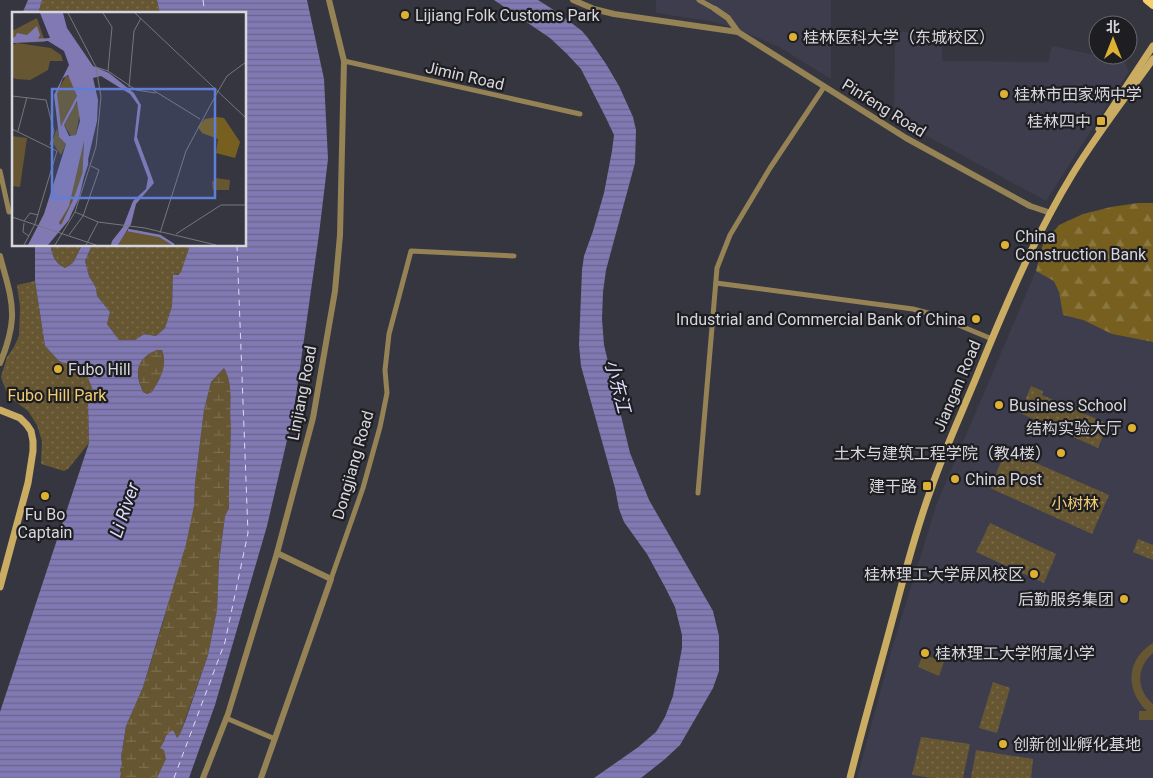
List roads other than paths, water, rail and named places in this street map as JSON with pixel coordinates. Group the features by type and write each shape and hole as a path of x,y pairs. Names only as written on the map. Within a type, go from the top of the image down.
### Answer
{"main road":[{"path":"1147,0 1153,5"},
{"path":"1096,137 1103,122 1153,46"},
{"path":"1096,137 1153,59"},
{"name":"Jiangan Road","path":"850,778 870,699 924,509 947,445 1021,273 1071,176 1096,137"},
{"path":"0,410 20,418 27,424 31,431 33,450 28,483 0,587"}],"street":[{"name":"Linjiang Road","path":"203,778 226,718 277,553 313,418 335,291 340,235 344,61 329,0"},
{"path":"573,0 594,9 614,14 738,32"},
{"path":"700,0 715,9"},
{"name":"Pinfeng Road","path":"715,9 728,18 738,32 906,138 1030,206 1051,213"},
{"name":"Jimin Road","path":"344,61 580,114"},
{"path":"698,493 717,268 730,235 770,168 824,87"},
{"path":"0,171 10,212"},
{"name":"Dongjiang Road","path":"261,778 363,488 380,427 387,393 385,370 389,334 411,251 514,256"},
{"path":"0,256 11,301 12,317 6,348 0,364"},
{"path":"716,283 914,309 932,314 992,339"},
{"path":"277,553 331,579"},
{"path":"226,718 275,739"}],"water":[{"path":"28,0 42,0 39,12 23,12"},
{"name":"Li River","path":"157,0 307,0 324,79 328,159 294,410 267,526 215,705 189,778 157,778 166,759 164,750 160,748 166,736 173,730 177,738 186,719 208,655 217,610 219,562 225,516 229,508 230,390 224,368 211,382 204,410 194,506 186,544 143,687 126,726 120,778 0,778 0,712 89,443 88,404 94,393 85,370 59,361 45,346 35,281 35,246 51,246 55,259 65,268 73,263 82,246 92,246 85,261 89,276 96,288 97,296 110,312 107,324 119,340 135,340 144,334 156,336 165,328 172,306 173,275 178,275 181,272 190,246 246,246 246,12 160,12","holes":["157,350 162,350 164,367 158,382 152,392 147,394 143,392 138,379 141,362 150,353"]},
{"path":"494,0 538,0 582,31 619,86 633,117 636,130 635,163 606,270 602,319 604,345 630,453 649,500 713,611 719,636 719,671 713,688 680,745 641,778 594,778 637,748 656,732 665,717 673,696 682,648 682,635 675,607 665,587 647,554 624,522 619,509 615,488 581,366 579,345 584,256 604,193 614,135 581,69 550,38"}],"place":[{"name":"Lijiang Folk Customs Park","path":"405,15"},
{"name":"桂林医科大学（东城校区）","path":"793,37"},
{"name":"桂林市田家炳中学","path":"1004,94"},
{"name":"桂林四中","path":"1101,121"},
{"name":"China Construction Bank","path":"1005,245"},
{"name":"Industrial and Commercial Bank of China","path":"976,319"},
{"name":"Fubo Hill","path":"58,369"},
{"name":"Business School","path":"999,405"},
{"name":"结构实验大厅","path":"1132,428"},
{"name":"土木与建筑工程学院（教4楼）","path":"1061,453"},
{"name":"China Post","path":"955,479"},
{"name":"建干路","path":"927,486"},
{"name":"Fu Bo Captain","path":"45,496"},
{"name":"桂林理工大学屏风校区","path":"1034,574"},
{"name":"后勤服务集团","path":"1124,599"},
{"name":"桂林理工大学附属小学","path":"925,653"},
{"name":"创新创业孵化基地","path":"1003,744"}],"water label":[{"name":"小东江","path":"618,386"}],"park label":[{"name":"Fubo Hill Park","path":"57,395"},
{"name":"小树林","path":"1075,503"}]}
